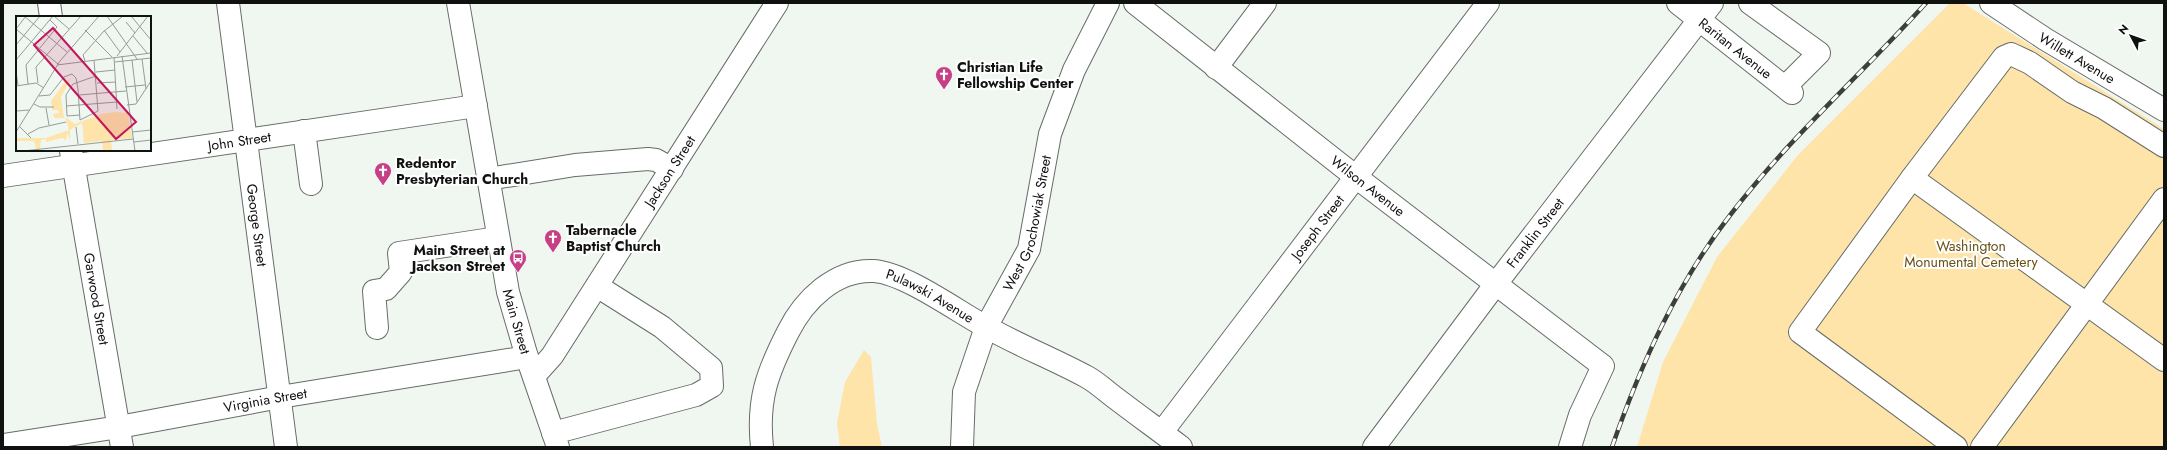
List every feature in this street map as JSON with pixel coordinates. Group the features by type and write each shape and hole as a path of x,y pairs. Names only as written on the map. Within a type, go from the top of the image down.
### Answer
{"street":[{"path":"49,3 51,16"},
{"name":"George Street","path":"228,3 247,139 286,447"},
{"name":"Main Street","path":"458,3 508,292 530,367 556,440"},
{"name":"Jackson Street","path":"530,367 552,356 777,3"},
{"name":"West Grochowiak Street","path":"962,447 964,392 986,327 1029,249 1050,134 1074,70 1108,3"},
{"name":"Wilson Avenue","path":"1135,3 1216,68 1495,285 1603,366 1580,415 1570,447"},
{"path":"1216,68 1265,3"},
{"name":"Joseph Street","path":"1162,432 1488,3"},
{"name":"Raritan Avenue","path":"1678,3 1789,90 1819,52 1750,3"},
{"name":"Franklin Street","path":"1374,447 1495,285 1712,3"},
{"name":"Willett Avenue","path":"1991,3 2046,39 2164,110"},
{"path":"1956,447 1800,332 1912,178 2004,57 2011,54 2030,63 2072,92 2104,108 2164,146"},
{"name":"John Street","path":"151,149 247,139 476,106"},
{"path":"304,131 311,184"},
{"name":"John Street","path":"3,176 72,158 136,151"},
{"name":"Garwood Street","path":"72,158 120,437"},
{"path":"488,179 574,164 648,159 656,160 672,169"},
{"path":"1912,178 2164,360"},
{"path":"1982,447 2164,199"},
{"path":"377,328 374,291 386,289 401,272 399,253 498,238"},
{"name":"Pulawski Avenue","path":"762,447 760,428 761,406 770,365 793,320 819,291 841,277 861,272 875,271 904,280 986,327 1088,378 1181,447"},
{"path":"556,440 696,395 712,386 711,368 662,327 597,286"},
{"name":"Virginia Street","path":"3,445 120,437 280,397 530,367"}],"green space":[{"name":"Washington Monumental Cemetery","path":"1950,3 1963,3 2164,129 2164,447 1637,447 1663,362 1717,257 1798,155"},
{"path":"864,350 871,357 877,424 882,447 840,447 837,423 845,382"}],"railway":[{"path":"1612,447 1635,385 1662,325 1677,296 1712,240 1753,186 1777,159 1926,3"}],"place":[{"name":"Christian Life Fellowship Center","path":"944,90"},
{"name":"Redentor Presbyterian Church","path":"383,186"},
{"name":"Tabernacle Baptist Church","path":"553,253"},
{"name":"Main Street at Jackson Street","path":"518,273"}]}
